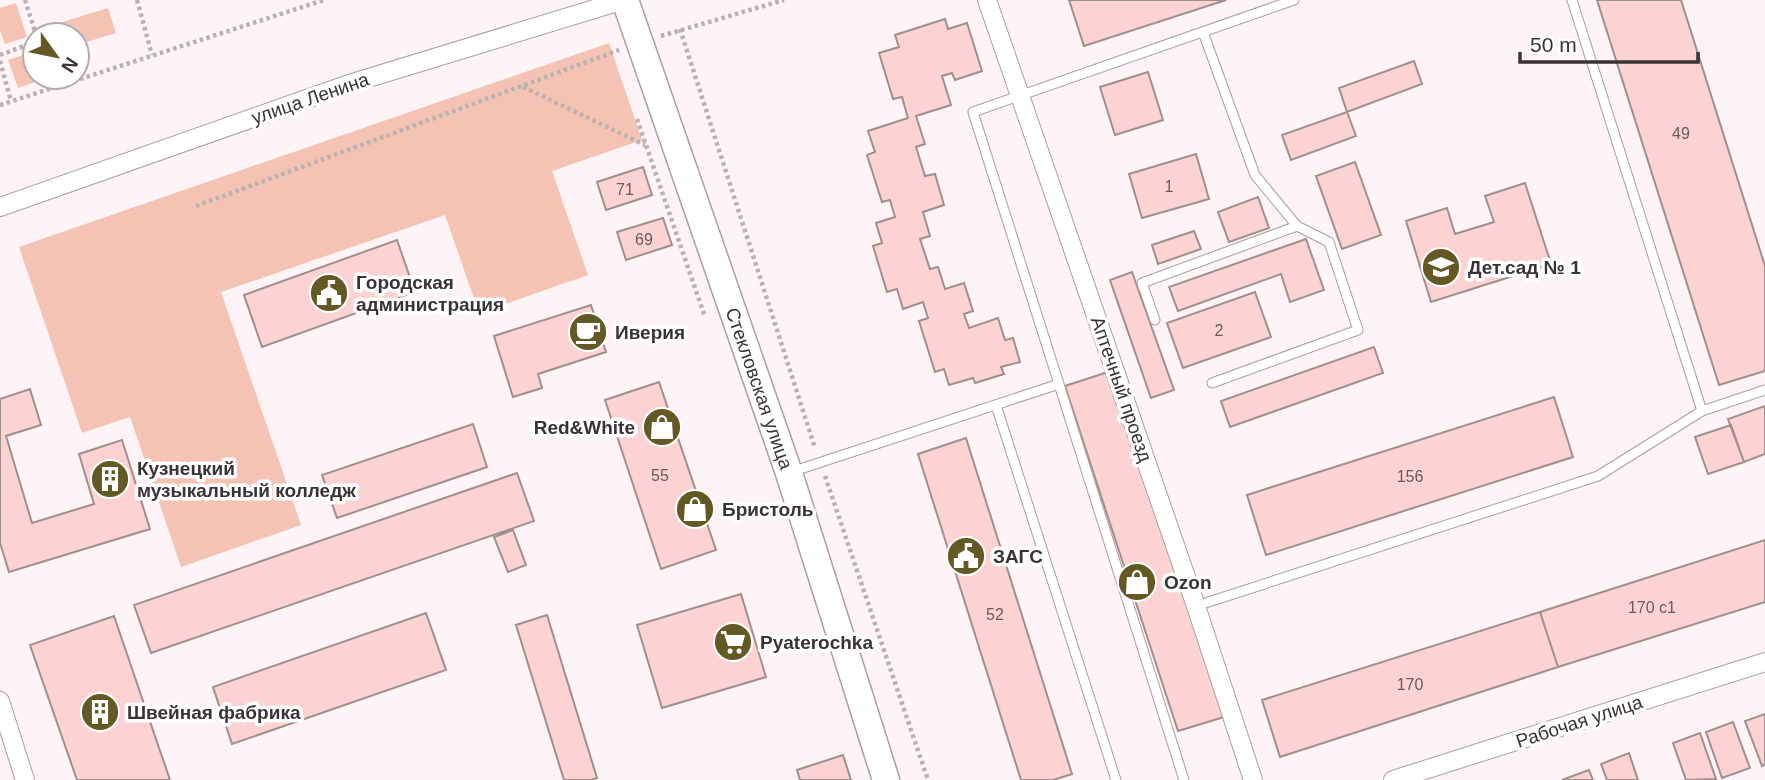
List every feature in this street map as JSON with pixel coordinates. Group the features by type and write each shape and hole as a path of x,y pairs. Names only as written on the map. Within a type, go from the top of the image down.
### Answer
{"street":[{"name":"Стекловская улица","path":"625,0 628,47 789,473 886,780"},
{"name":"улица Ленина","path":"0,207 352,83 625,0"},
{"name":"Аптечный проезд","path":"987,0 1196,606 1253,780"},
{"name":"Рабочая улица","path":"1393,780 1765,662"},
{"path":"0,701 25,780"}],"lane":[{"path":"1184,780 973,112 1294,0"},
{"path":"1572,0 1702,411"},
{"path":"1203,32 1255,175 1297,226 1329,242 1358,330 1212,383"},
{"path":"1155,320 1142,283 1297,226"},
{"path":"789,473 1059,384"},
{"path":"1196,606 1598,476 1702,411 1765,390"},
{"path":"996,405 1116,780"}],"path":[{"path":"25,0 32,21"},
{"path":"137,0 152,55"},
{"path":"91,75 324,0"},
{"path":"196,206 628,47 680,29 784,0"},
{"path":"680,29 819,461 928,780"},
{"path":"0,55 21,47"},
{"path":"620,63 628,47"},
{"path":"0,61 11,101"},
{"path":"523,87 646,145"},
{"path":"0,105 43,91"},
{"path":"635,110 705,317"}],"shaded area":[{"path":"16,3 22,21 21,39 5,44 0,30 0,8"},
{"path":"108,8 116,33 91,41 91,21 66,21"},
{"path":"609,43 642,140 552,171 588,275 479,313 445,215 221,292 301,525 181,567 130,417 82,433 19,247"},
{"path":"21,56 21,87 18,88 8,60"}],"building":[{"path":"1069,0 1226,0 1084,46"},
{"path":"1597,0 1681,0 1765,266 1765,371 1719,385"},
{"path":"945,19 948,29 967,23 982,71 955,80 952,73 942,76 951,105 916,116 925,144 916,147 925,176 935,174 944,205 923,212 930,236 920,239 930,269 938,267 945,289 964,283 973,311 964,314 969,328 998,318 1005,340 1013,338 1020,362 1001,367 1004,374 975,383 973,378 949,385 944,369 935,372 919,321 928,318 923,302 903,309 897,289 887,292 873,246 882,243 876,223 895,217 890,200 882,202 867,155 875,152 868,131 908,118 902,97 893,99 879,53 899,47 895,35"},
{"path":"1414,61 1422,84 1347,112 1339,88"},
{"path":"1148,72 1163,120 1115,135 1100,87"},
{"path":"1347,112 1356,136 1291,160 1282,135"},
{"path":"1196,154 1209,199 1142,218 1129,174"},
{"path":"1355,162 1381,235 1342,249 1316,176"},
{"path":"643,167 652,195 606,210 597,182"},
{"path":"1525,183 1551,264 1431,302 1406,221 1447,208 1455,234 1494,222 1485,196"},
{"path":"1258,197 1269,228 1229,242 1218,212"},
{"path":"663,218 672,245 626,260 617,232"},
{"path":"1194,231 1201,249 1158,264 1152,245"},
{"path":"1306,239 1324,290 1290,302 1281,274 1178,311 1169,287"},
{"name":"Городская администрация","path":"397,240 415,292 262,347 244,295"},
{"path":"1132,272 1174,390 1151,398 1110,280"},
{"path":"1255,292 1271,337 1183,368 1167,323"},
{"path":"591,305 606,352 538,374 542,388 513,397 494,336"},
{"path":"1374,347 1383,373 1230,427 1221,401"},
{"path":"1111,371 1224,717 1178,731 1065,386"},
{"path":"659,382 716,550 661,569 605,400"},
{"name":"Кузнецкий музыкальный колледж","path":"30,389 41,425 6,436 32,523 94,504 79,454 122,440 150,529 9,572 0,543 0,399"},
{"path":"1554,397 1573,457 1266,555 1247,495"},
{"path":"1765,406 1765,454 1744,462 1728,419"},
{"path":"473,424 487,467 337,518 322,475"},
{"path":"1731,425 1744,462 1708,474 1695,437"},
{"path":"966,438 1072,774 1053,780 1021,780 918,454"},
{"path":"517,473 534,521 151,653 134,605"},
{"path":"513,530 526,565 508,572 494,537"},
{"path":"1765,540 1765,602 1558,667 1540,612"},
{"path":"741,594 766,677 662,708 637,625"},
{"path":"1540,612 1558,667 1280,757 1262,700"},
{"path":"426,613 446,670 232,744 213,687"},
{"path":"547,615 597,778 591,780 564,780 516,625"},
{"name":"Швейная фабрика","path":"114,616 170,780 77,780 30,645"},
{"path":"1765,714 1765,765 1762,766 1745,721"},
{"path":"1733,722 1750,768 1722,778 1706,732"},
{"path":"1700,733 1716,779 1686,780 1673,743"},
{"path":"1629,753 1638,780 1607,780 1601,764"},
{"path":"843,755 851,780 800,780 797,770"},
{"path":"1589,770 1593,780 1562,780"}],"place":[{"name":"Дет.сад № 1","path":"1441,267"},
{"name":"Городская администрация","path":"329,293"},
{"name":"Иверия","path":"588,332"},
{"name":"Red&White","path":"662,427"},
{"name":"Кузнецкий музыкальный колледж","path":"110,479"},
{"name":"Бристоль","path":"695,509"},
{"name":"ЗАГС","path":"966,556"},
{"name":"Ozon","path":"1137,582"},
{"name":"Pyaterochka","path":"733,642"},
{"name":"Швейная фабрика","path":"100,712"}]}
